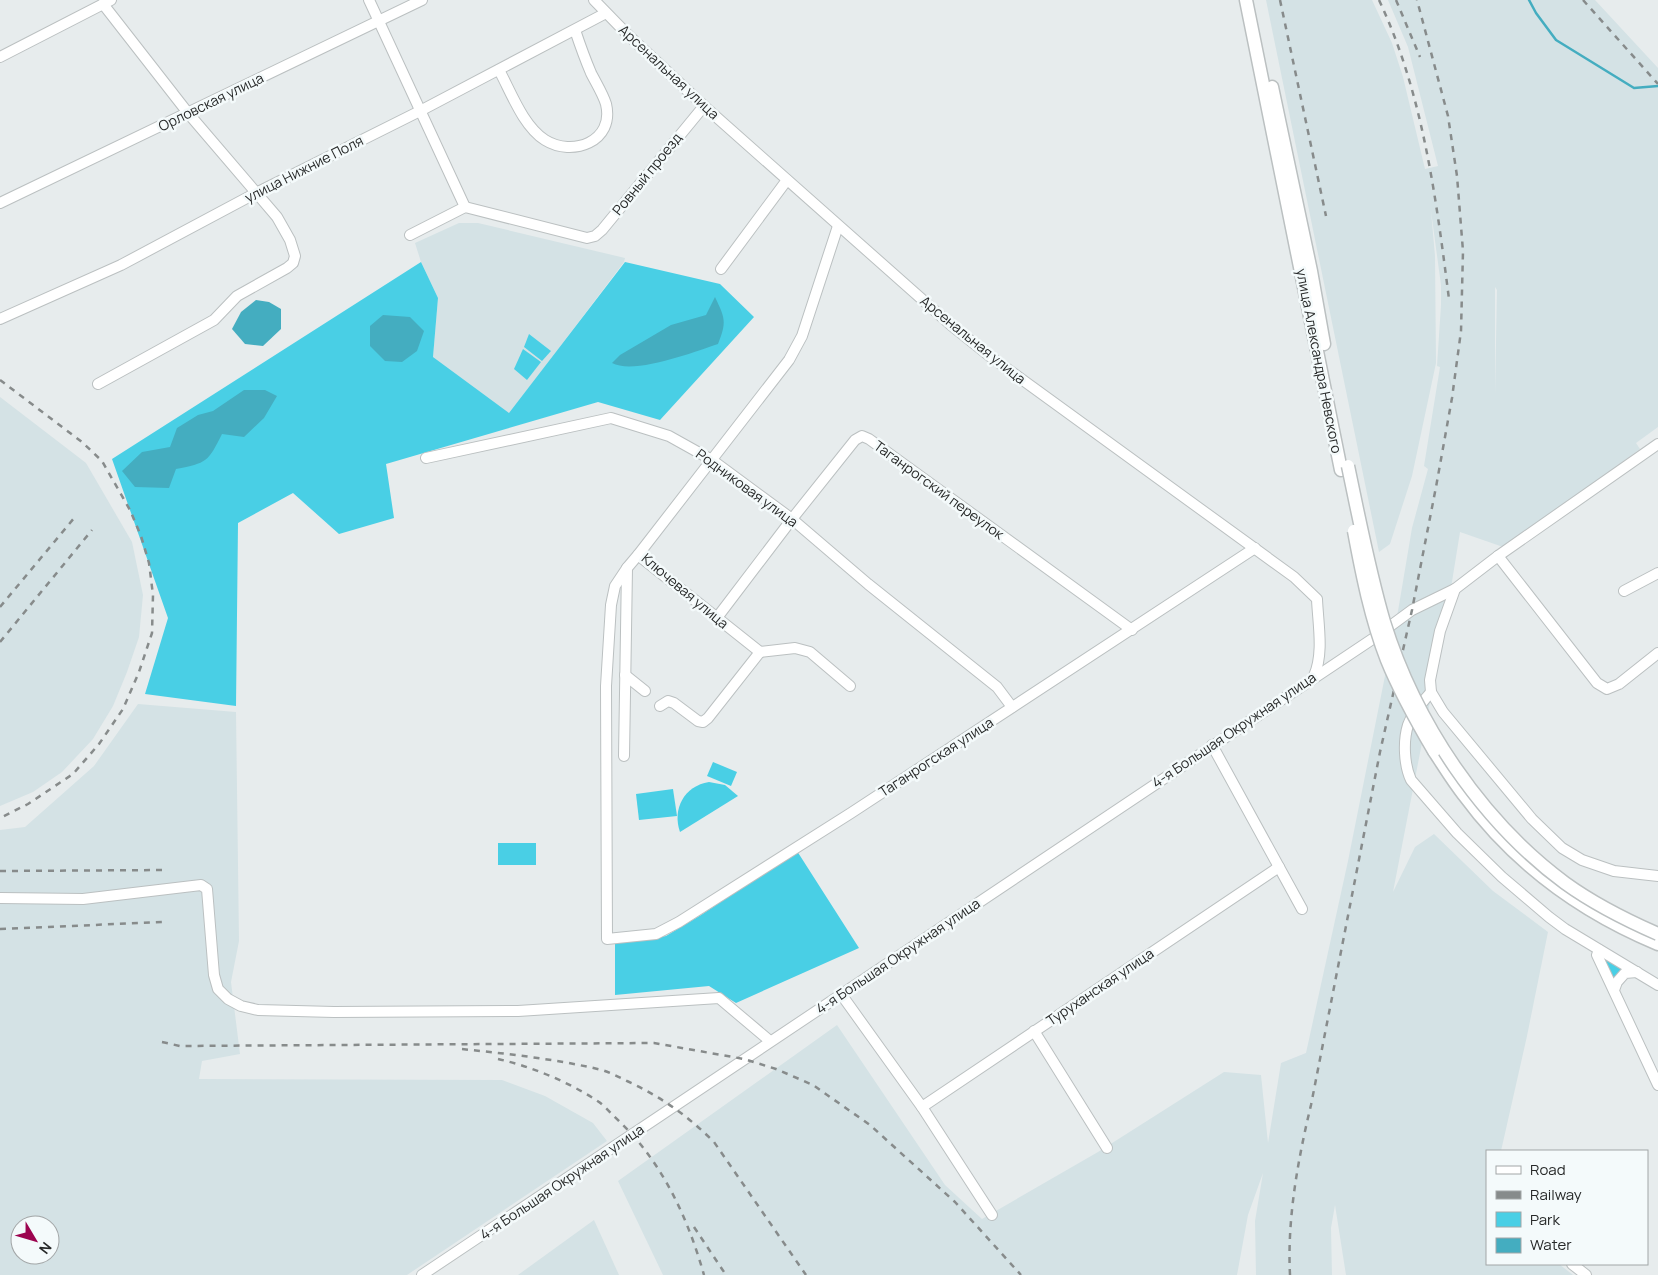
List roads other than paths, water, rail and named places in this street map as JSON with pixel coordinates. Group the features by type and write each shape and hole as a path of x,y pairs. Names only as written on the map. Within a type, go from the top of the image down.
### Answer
{"main road":[{"name":"улица Александра Невского","path":"1246,0 1345,468 1367,593 1384,652 1408,706 1434,752 1465,796 1496,833 1524,861 1560,891 1584,907 1658,944"},
{"path":"1254,0 1311,271 1345,468 1385,623 1407,682 1420,710 1452,763 1502,827 1545,867 1566,883 1603,907 1658,934"}],"street":[{"path":"369,0 380,20 420,112 465,207 410,235"},
{"name":"Орловская улица","path":"0,203 422,0"},
{"name":"Арсенальная улица","path":"594,0 704,106 952,325 991,357 1294,577 1317,599 1320,657 1314,677"},
{"path":"0,57 107,2 188,113 276,217 290,240 295,256 293,263 237,296 214,320 98,384"},
{"name":"улица Нижние Поля","path":"0,319 121,265 256,193 420,112 606,13"},
{"path":"499,70 526,122 545,140 566,147 583,145 598,138 606,126 606,105 587,63 575,30"},
{"name":"Ровный проезд","path":"465,207 587,238 595,236 602,230 704,106"},
{"path":"721,269 787,180"},
{"name":"Ключевая улица","path":"760,652 716,619 638,555 789,360 802,336 838,226"},
{"name":"Родниковая улица","path":"426,458 611,418 669,436 712,460 792,519 890,602 997,687 1012,707"},
{"name":"Таганрогский переулок","path":"716,619 855,440 862,436 869,439 1132,630"},
{"path":"1658,444 1498,556 1455,589 1437,645 1430,680 1433,697 1532,819 1562,848 1582,860 1614,872 1658,876"},
{"name":"Таганрогская улица","path":"626,568 615,586 610,605 606,686 607,938 656,934 679,922 851,813 1255,548"},
{"path":"624,756 626,568 638,555"},
{"path":"1498,556 1597,683 1607,689 1618,684 1658,653"},
{"path":"1624,591 1658,573"},
{"name":"4-я Большая Окружная улица","path":"422,1275 1374,638 1412,610 1455,589"},
{"path":"660,706 668,701 674,703 698,721 703,722 760,652 795,648 810,652 850,686"},
{"path":"625,675 644,691"},
{"path":"1433,697 1417,718 1406,739 1408,773 1411,780 1434,808 1502,877 1549,917 1599,950 1658,985"},
{"path":"1212,745 1302,909"},
{"name":"Туруханская улица","path":"922,1107 1279,867"},
{"path":"0,898 83,899 201,885 207,889 214,975 218,989 234,1003 258,1010 334,1012 518,1011 719,998 770,1041"},
{"path":"1599,950 1597,955 1658,1085"},
{"path":"1614,990 1617,982 1625,973 1638,972"},
{"path":"841,994 922,1107 992,1214"},
{"path":"1034,1031 1108,1148"},
{"path":"1573,1265 1586,1275"}],"water":[{"path":"715,297 724,320 718,344 680,357 649,364 622,366 612,363 620,355 671,325 706,315"},
{"path":"256,300 269,302 281,309 281,329 263,346 245,344 232,329 241,312"},
{"path":"383,315 410,317 424,331 417,351 402,362 385,361 370,346 370,326"},
{"path":"244,390 265,390 277,396 264,418 244,437 222,434 205,460 194,465 176,469 169,488 135,487 122,471 142,452 170,447 177,428 198,415 213,411"}],"waterway":[{"path":"1529,0 1556,40 1634,88 1658,86"}],"railway":[{"path":"1280,0 1326,216"},
{"path":"1379,0 1407,72 1426,147 1449,299"},
{"path":"1396,0 1420,57"},
{"path":"1290,1275 1290,1232 1294,1189 1380,752 1412,610 1436,487 1452,398 1461,331 1463,251 1457,176 1448,116 1417,0"},
{"path":"1583,0 1658,84"},
{"path":"0,380 82,442 102,461 130,510 141,536 149,563 153,595 152,633 139,672 123,709 99,744 73,774 28,804 0,818"},
{"path":"0,607 75,517"},
{"path":"0,642 92,530"},
{"path":"0,871 168,870"},
{"path":"0,929 163,922"},
{"path":"162,1042 180,1046 654,1043 744,1059 776,1069 813,1085 870,1125 955,1202 1021,1275"},
{"path":"462,1049 550,1060 602,1070 662,1100 684,1115 714,1142 806,1275"},
{"path":"498,1059 524,1066 575,1088 604,1106 634,1137 648,1154 672,1192 690,1233 704,1275"},
{"path":"694,1227 726,1275"}]}
